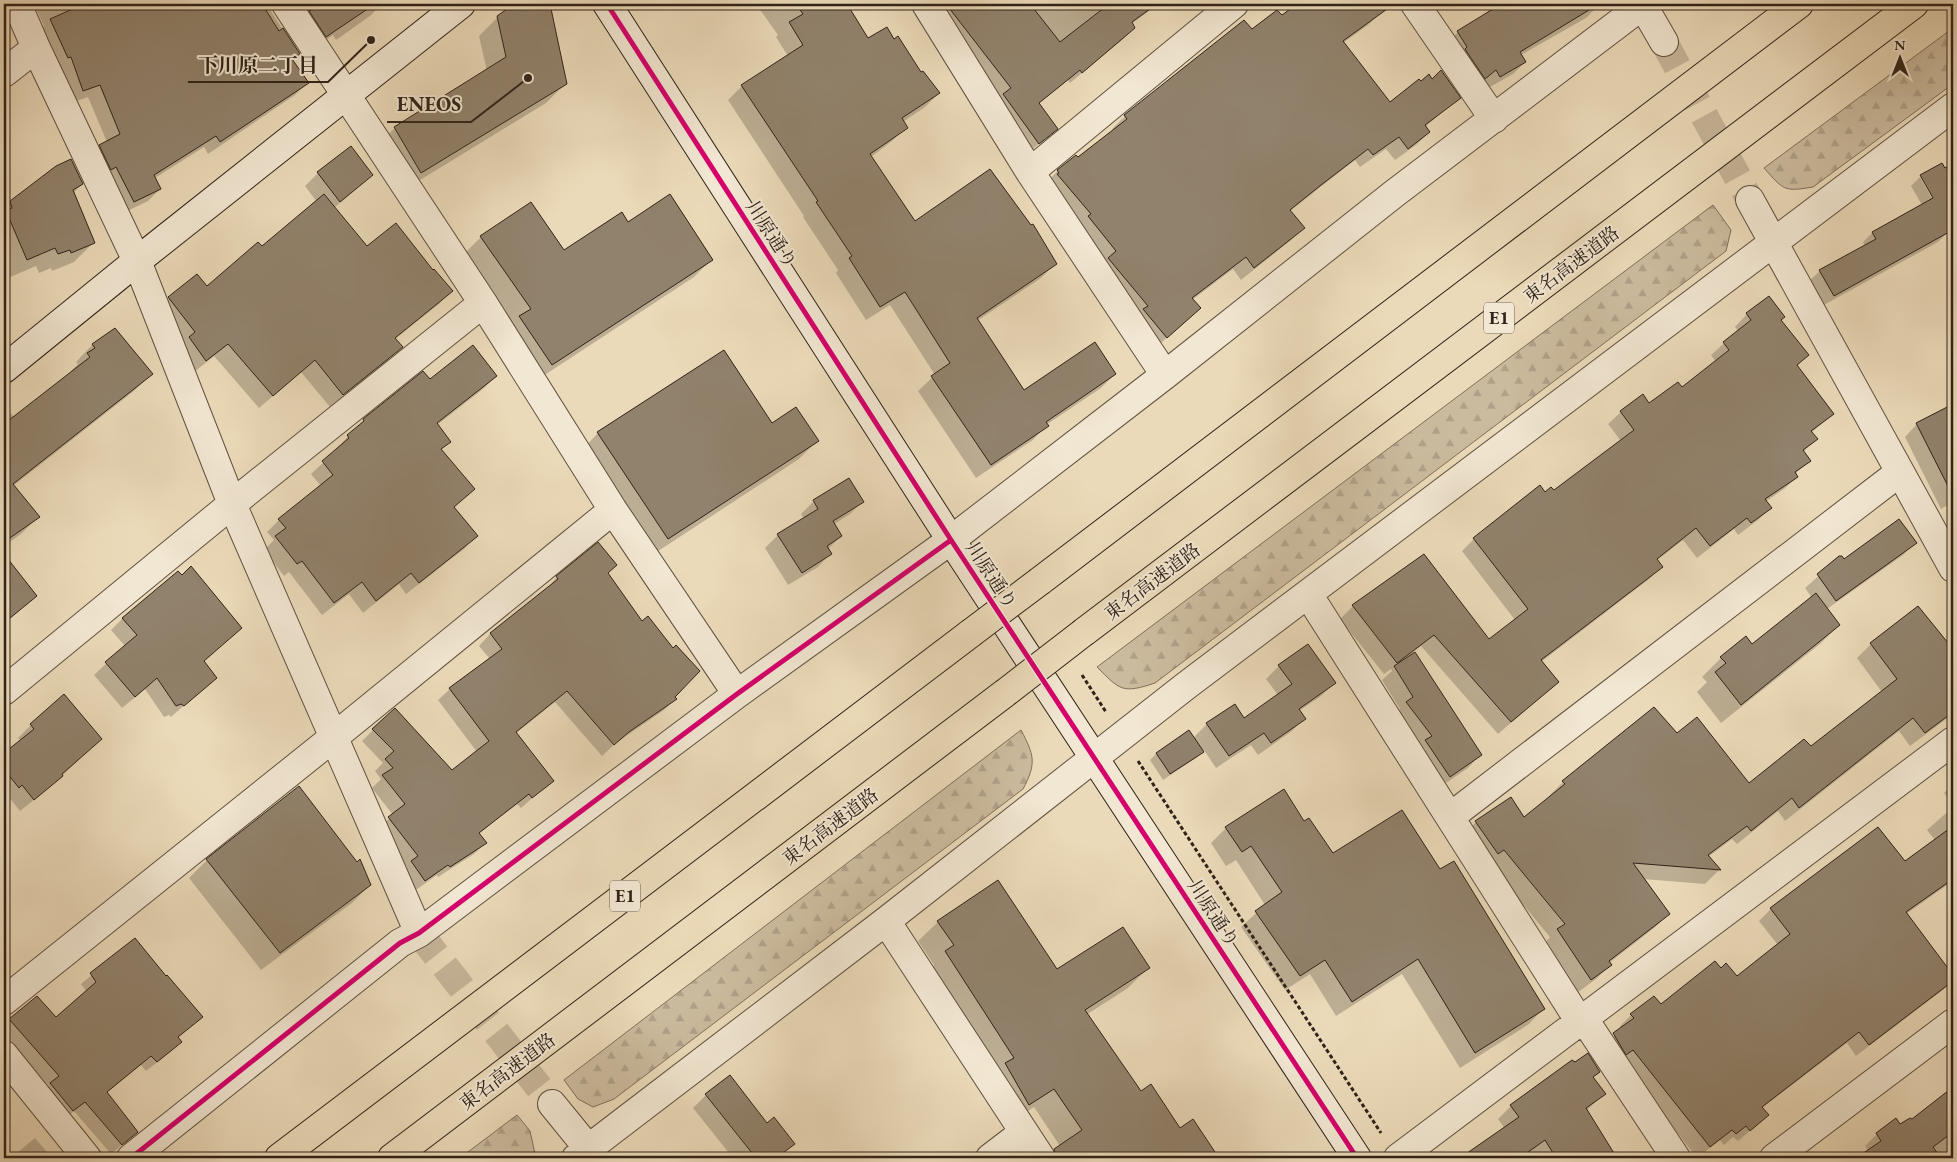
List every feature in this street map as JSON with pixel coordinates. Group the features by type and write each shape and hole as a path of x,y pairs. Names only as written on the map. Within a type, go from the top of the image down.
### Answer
{"highway":[{"name":"E1","path":"279,1158 1799,4"},
{"name":"東名高速道路","path":"392,1158 1914,4"}],"street":[{"path":"17,4 137,261 232,504 419,933"},
{"path":"286,4 483,303 613,510 737,694"},
{"path":"4,369 345,95 462,4"},
{"name":"川原通り","path":"607,4 951,540 1357,1158"},
{"path":"926,4 1030,172 1165,376"},
{"path":"1030,172 1234,4"},
{"path":"1415,4 1494,119"},
{"path":"131,1158 400,943 419,933 737,694 951,540 1165,376 1395,193 1643,4 1664,42"},
{"path":"4,74 36,48"},
{"path":"552,1104 587,1155 1122,736 1953,107"},
{"path":"1750,200 1953,568"},
{"path":"4,691 232,504 483,303"},
{"path":"1450,816 1900,472"},
{"path":"4,1001 334,737 613,510"},
{"path":"1308,594 1582,1020 1676,1158"},
{"path":"1398,1158 1953,741"},
{"path":"886,921 1041,1158"},
{"path":"1774,1158 1953,1023"},
{"path":"4,1056 87,1158"},
{"path":"990,1158 1024,1132"}],"path":[{"path":"1082,675 1382,1134"}],"green space":[{"path":"1953,28 1953,84 1813,187 1785,188 1764,168"},
{"path":"1713,205 1731,230 1726,251 1155,683 1135,688 1122,688 1111,681 1097,667"},
{"path":"1021,730 1029,746 1032,759 1030,772 1023,789 614,1099 593,1107 578,1099 564,1080"},
{"path":"517,1115 530,1131 535,1154 532,1158 460,1158"}],"building":[{"path":"84,4 262,4 279,31 283,28 300,54 292,59 309,83 220,142 216,136 154,175 161,189 134,202 116,167 111,170 99,145 120,134 100,85 83,91 71,57 68,58 50,19"},
{"path":"321,4 375,4 326,37 309,11"},
{"path":"514,4 550,4 567,84 421,173 394,127 506,57 497,16"},
{"path":"796,4 847,4 868,38 887,27 894,39 898,36 921,72 923,71 940,93 902,118 908,128 870,154 915,221 990,169 1031,225 1033,224 1057,264 977,318 1024,390 1095,342 1116,374 1046,422 1049,426 991,465 931,376 950,363 905,292 880,307 849,258 852,256 816,202 818,201 741,85 803,45 789,22 803,14"},
{"path":"946,4 1030,4 1060,42 1109,4 1157,4 1132,22 1135,28 1082,73 1080,70 1039,103 1058,129 1039,144 1003,94 1011,88"},
{"path":"1297,4 1394,4 1343,41 1390,102 1419,79 1421,81 1429,74 1432,79 1441,70 1461,98 1425,125 1430,132 1408,149 1399,137 1373,155 1368,149 1290,210 1305,228 1254,268 1246,257 1192,298 1201,308 1167,338 1143,309 1148,306 1108,258 1116,251 1088,216 1091,214 1057,174 1059,173 1057,170 1076,155 1078,157 1127,119 1124,115 1244,20 1252,29 1277,10 1282,15"},
{"path":"1501,4 1599,4 1520,52 1526,62 1500,77 1496,70 1485,79 1465,49 1467,47 1457,31"},
{"path":"351,146 373,175 340,202 317,172"},
{"path":"71,159 83,184 73,190 95,243 71,253 70,250 58,254 55,248 27,260 6,211 12,208 10,201 56,166"},
{"path":"1942,163 1945,168 1953,163 1953,235 1951,231 1834,296 1819,270 1876,239 1872,232 1933,198 1920,175"},
{"path":"324,194 367,246 396,223 433,270 453,291 395,338 403,347 343,395 315,360 273,396 228,344 206,361 189,337 195,332 168,297 197,274 207,286 258,242 262,246"},
{"path":"670,194 713,260 552,365 519,316 531,309 480,236 531,202 564,250 622,212 628,222"},
{"path":"1769,296 1785,317 1781,320 1809,355 1797,365 1834,414 1811,431 1818,439 1803,450 1811,461 1795,472 1798,477 1765,499 1772,508 1751,523 1747,518 1710,546 1696,528 1657,559 1663,567 1541,660 1559,682 1511,722 1434,635 1397,663 1352,605 1424,554 1489,639 1528,609 1473,538 1540,485 1545,492 1551,487 1554,490 1634,430 1620,411 1643,394 1649,403 1678,382 1682,387 1729,350 1723,342 1751,320 1746,313"},
{"path":"115,328 153,374 13,484 40,517 4,542 4,424 90,357 87,353 95,348 92,344"},
{"path":"473,345 497,376 437,423 451,442 441,449 475,489 454,507 478,536 419,583 411,573 376,601 362,582 334,603 302,561 297,564 275,536 286,528 278,519 333,475 322,461 349,438 347,435 364,421 363,419 423,371 430,379"},
{"path":"724,350 772,423 796,407 819,441 668,539 597,432"},
{"path":"1953,404 1953,496 1916,423"},
{"path":"849,478 864,502 833,521 842,536 827,546 832,554 802,573 777,534 818,509 813,500"},
{"path":"1899,519 1917,543 1836,601 1817,574 1839,556 1842,556 1844,559"},
{"path":"598,542 617,565 608,573 642,621 648,616 673,648 676,645 700,671 675,697 677,699 629,732 614,745 567,691 516,732 554,781 532,798 529,794 479,833 487,843 450,867 448,865 425,881 411,861 418,856 388,817 405,804 382,775 393,768 385,759 394,751 372,729 395,708 452,770 489,741 449,688 502,649 490,633 558,579 556,576"},
{"path":"4,554 37,596 4,623"},
{"path":"191,566 242,628 204,661 217,678 184,706 181,704 176,706 157,678 135,697 105,662 137,635 122,618 178,571 182,575"},
{"path":"1816,593 1840,625 1741,705 1715,672 1726,663 1720,657 1746,636 1752,644"},
{"path":"1918,606 1953,649 1953,712 1925,733 1913,718 1799,808 1792,798 1751,831 1747,826 1708,855 1721,870 1633,863 1670,914 1609,961 1612,965 1591,980 1557,929 1565,924 1504,850 1498,854 1475,821 1511,797 1524,817 1565,784 1562,781 1654,707 1677,733 1697,717 1749,783 1804,739 1811,746 1897,679 1870,643"},
{"path":"1308,644 1336,683 1299,709 1306,719 1271,743 1264,733 1229,756 1206,723 1235,704 1244,718 1292,684 1278,665"},
{"path":"1415,652 1482,755 1450,777 1425,740 1432,736 1406,702 1413,697 1394,666"},
{"path":"64,694 102,739 34,800 22,785 19,788 4,769 4,753 34,729 30,724"},
{"path":"1189,730 1204,752 1170,774 1156,753"},
{"path":"299,786 357,862 360,859 371,885 280,953 206,859"},
{"path":"1284,789 1304,821 1309,818 1333,853 1402,810 1440,869 1454,861 1545,1009 1475,1053 1418,959 1352,1002 1325,960 1300,976 1255,911 1282,892 1251,846 1242,852 1225,827"},
{"path":"1953,826 1953,879 1906,912 1953,975 1953,981 1869,1045 1859,1032 1762,1107 1769,1115 1750,1131 1746,1126 1736,1134 1732,1130 1710,1147 1633,1050 1626,1055 1613,1033 1634,1018 1630,1014 1654,996 1661,1004 1715,961 1721,968 1726,963 1737,976 1790,934 1770,908 1878,827 1905,861"},
{"path":"998,880 1057,969 1123,927 1150,968 1085,1010 1141,1091 1151,1084 1180,1128 1193,1119 1219,1158 1056,1158 1054,1149 1082,1130 1054,1089 1029,1105 1005,1063 1014,1058 945,951 954,945 937,921"},
{"path":"135,938 203,1017 178,1037 182,1042 157,1062 151,1056 107,1092 138,1132 122,1145 85,1102 73,1111 50,1083 59,1076 9,1019 37,996 56,1017 96,982 90,973"},
{"path":"1588,1053 1600,1072 1593,1077 1606,1094 1586,1108 1617,1158 1556,1158 1545,1140 1520,1158 1460,1158 1519,1117 1510,1105 1572,1060 1575,1062"},
{"path":"730,1075 767,1123 774,1117 795,1144 776,1158 756,1158 705,1094"},
{"path":"1953,1087 1953,1132 1933,1147 1941,1158 1856,1158 1881,1141 1876,1133 1896,1118 1900,1124 1910,1118 1912,1119"}],"tunnel":[{"path":"1664,42 1750,200"},
{"path":"419,933 552,1104"}],"cycle path":[{"path":"607,4 951,540 1357,1158"},
{"path":"131,1158 400,943 419,933 737,694 951,540"}],"place":[{"name":"下川原二丁目","path":"371,40"},
{"name":"ENEOS","path":"528,78"}]}
